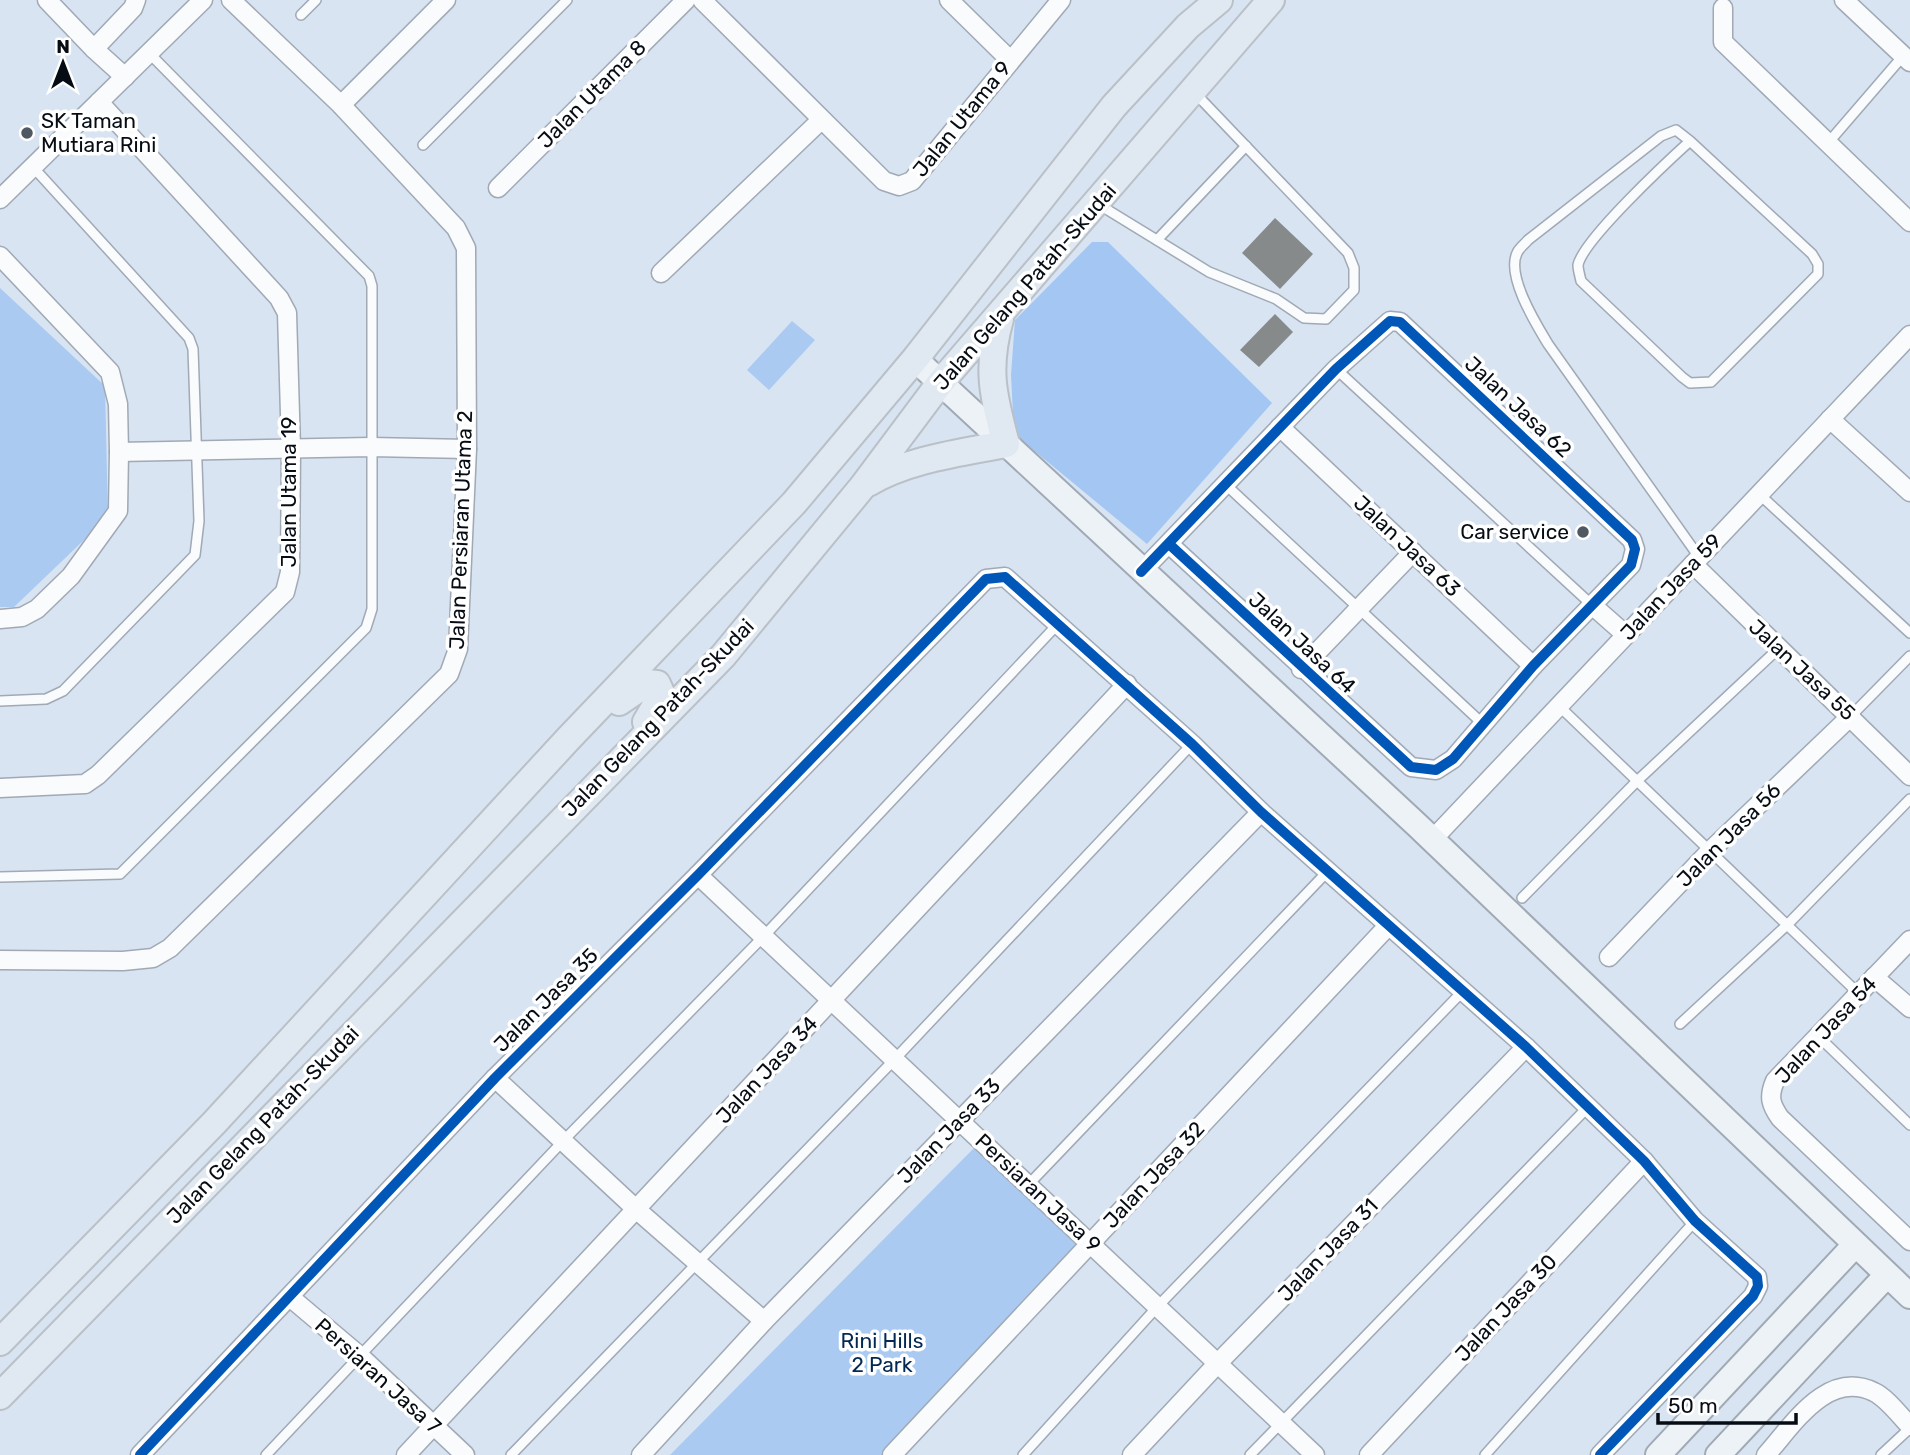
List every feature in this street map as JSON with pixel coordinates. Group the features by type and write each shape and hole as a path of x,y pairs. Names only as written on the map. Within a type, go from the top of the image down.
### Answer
{"main road":[{"name":"Jalan Gelang Patah-Skudai","path":"0,1342 214,1123 569,738 794,503 915,359 1189,13 1219,0"},
{"name":"Jalan Gelang Patah-Skudai","path":"0,1396 723,656 863,485 940,383 1098,204 1255,14 1271,0"},
{"path":"863,485 883,474 918,463 1006,444 991,367 991,352 1003,310"},
{"path":"569,738 647,683 657,684 662,695 653,712 610,770"}],"street":[{"path":"47,0 125,77"},
{"path":"94,49 133,8 136,0"},
{"path":"0,199 203,0"},
{"name":"Jalan Persiaran Utama 2","path":"0,960 124,961 153,958 170,948 449,674 458,649 467,449 466,248 456,228 341,105 231,0"},
{"path":"341,105 446,0"},
{"name":"Jalan Utama 8","path":"498,188 686,0"},
{"name":"Jalan Utama 9","path":"702,0 820,121 884,181 899,186 912,181 1060,0"},
{"path":"949,0 1010,60"},
{"path":"1844,0 1907,59"},
{"path":"1727,4 1723,42 1910,222"},
{"name":"Jalan Utama 19","path":"0,788 85,784 285,592 290,572 291,448 287,313 279,298 99,102"},
{"path":"661,273 820,121"},
{"path":"0,256 110,372 118,404 119,452 118,511 87,555 71,576 37,609 22,617 0,619"},
{"name":"Jalan Jasa 62","path":"1142,572 1280,426 1382,324 1399,322 1632,540 1635,549 1631,565 1533,666 1453,759 1436,770 1411,768"},
{"name":"Jalan Jasa 59","path":"1432,840 1908,340"},
{"path":"915,359 1432,840 1910,1296"},
{"path":"1830,419 1910,492"},
{"name":"Jalan Jasa 63","path":"1280,426 1533,666"},
{"path":"119,452 371,447 467,449"},
{"name":"Jalan Jasa 64","path":"1169,544 1411,768"},
{"path":"1301,669 1413,552"},
{"name":"Jalan Jasa 55","path":"1696,561 1778,649 1851,716 1910,776"},
{"name":"Jalan Jasa 35","path":"140,1455 495,1078 698,875 986,579 1005,577 1057,625"},
{"path":"1592,605 1626,635"},
{"path":"1057,625 1127,684 1261,812 1526,1047 1644,1161 1695,1221 1757,1277 1758,1286 1753,1296 1600,1455"},
{"name":"Jalan Jasa 34","path":"406,1455 1127,684"},
{"name":"Jalan Jasa 56","path":"1609,957 1710,851 1851,716"},
{"name":"Jalan Jasa 33","path":"641,1455 764,1321 1261,812"},
{"name":"Persiaran Jasa 9","path":"698,875 1315,1455"},
{"name":"Jalan Jasa 32","path":"893,1455 1388,926"},
{"name":"Jalan Jasa 54","path":"1910,940 1775,1081 1771,1090 1771,1105 1780,1118 1910,1241"},
{"path":"1874,977 1910,1008"},
{"name":"Jalan Jasa 31","path":"1132,1455 1526,1047"},
{"path":"495,1078 637,1210 764,1321"},
{"name":"Jalan Jasa 30","path":"1368,1455 1644,1161"},
{"path":"1658,1455 1855,1245"},
{"path":"1718,1455 1887,1275"},
{"name":"Persiaran Jasa 7","path":"290,1297 361,1357 465,1455"},
{"path":"1766,1455 1823,1393 1848,1386 1875,1392 1910,1427"}],"lane":[{"path":"301,15 316,0"},
{"path":"423,145 567,0"},
{"path":"0,877 120,874 366,628 372,610 372,286 369,276 149,53"},
{"path":"1828,143 1907,59"},
{"path":"1098,204 1209,272 1276,299 1304,318 1326,319 1354,290 1354,268 1348,253 1194,91"},
{"path":"1690,141 1608,224 1581,257 1578,267 1581,281 1682,377 1699,385 1711,382 1818,274 1818,264 1812,254 1690,141 1676,130 1661,136 1528,240 1517,253 1515,268 1530,313 1548,344 1696,561"},
{"path":"1157,240 1246,146"},
{"path":"0,701 46,699 63,691 195,555 199,521 193,349 189,338 33,167"},
{"path":"1336,369 1592,605"},
{"path":"1225,484 1483,724"},
{"path":"1759,494 1910,633"},
{"path":"266,1455 564,1140 764,936 1057,625"},
{"path":"1522,898 1637,781 1778,649"},
{"path":"1851,716 1910,656"},
{"path":"1559,706 1859,994"},
{"path":"511,1455 895,1059 1192,744"},
{"path":"1680,1024 1787,925 1910,799"},
{"path":"1029,1184 1328,871"},
{"path":"1023,1455 1158,1306 1463,991"},
{"path":"1818,1036 1910,1125"},
{"path":"1250,1455 1588,1107"},
{"path":"1485,1455 1695,1221"},
{"path":"1881,1455 1910,1427"}],"green space":[{"path":"0,288 105,386 108,517 14,607 0,607"},
{"path":"792,321 815,340 769,390 747,370"},
{"name":"Rini Hills 2 Park","path":"978,1144 1092,1251 893,1455 670,1455"}],"shaded area":[{"path":"1092,242 1108,242 1272,403 1147,544 1014,434 1011,375 1015,320"}],"building":[{"path":"1275,218 1313,254 1280,289 1242,253"},
{"path":"1275,314 1293,332 1259,367 1240,350"}],"cycle path":[{"path":"1141,572 1336,369 1390,321 1400,322 1632,540 1635,549 1631,565 1533,666 1453,759 1436,770 1411,767 1169,544"},
{"path":"140,1455 495,1078 698,875 986,579 1005,577 1192,744 1261,812 1526,1047 1644,1161 1695,1221 1757,1277 1758,1286 1753,1296 1600,1455"}],"place":[{"name":"SK Taman Mutiara Rini","path":"27,133"},
{"name":"Car service","path":"1583,532"}]}
